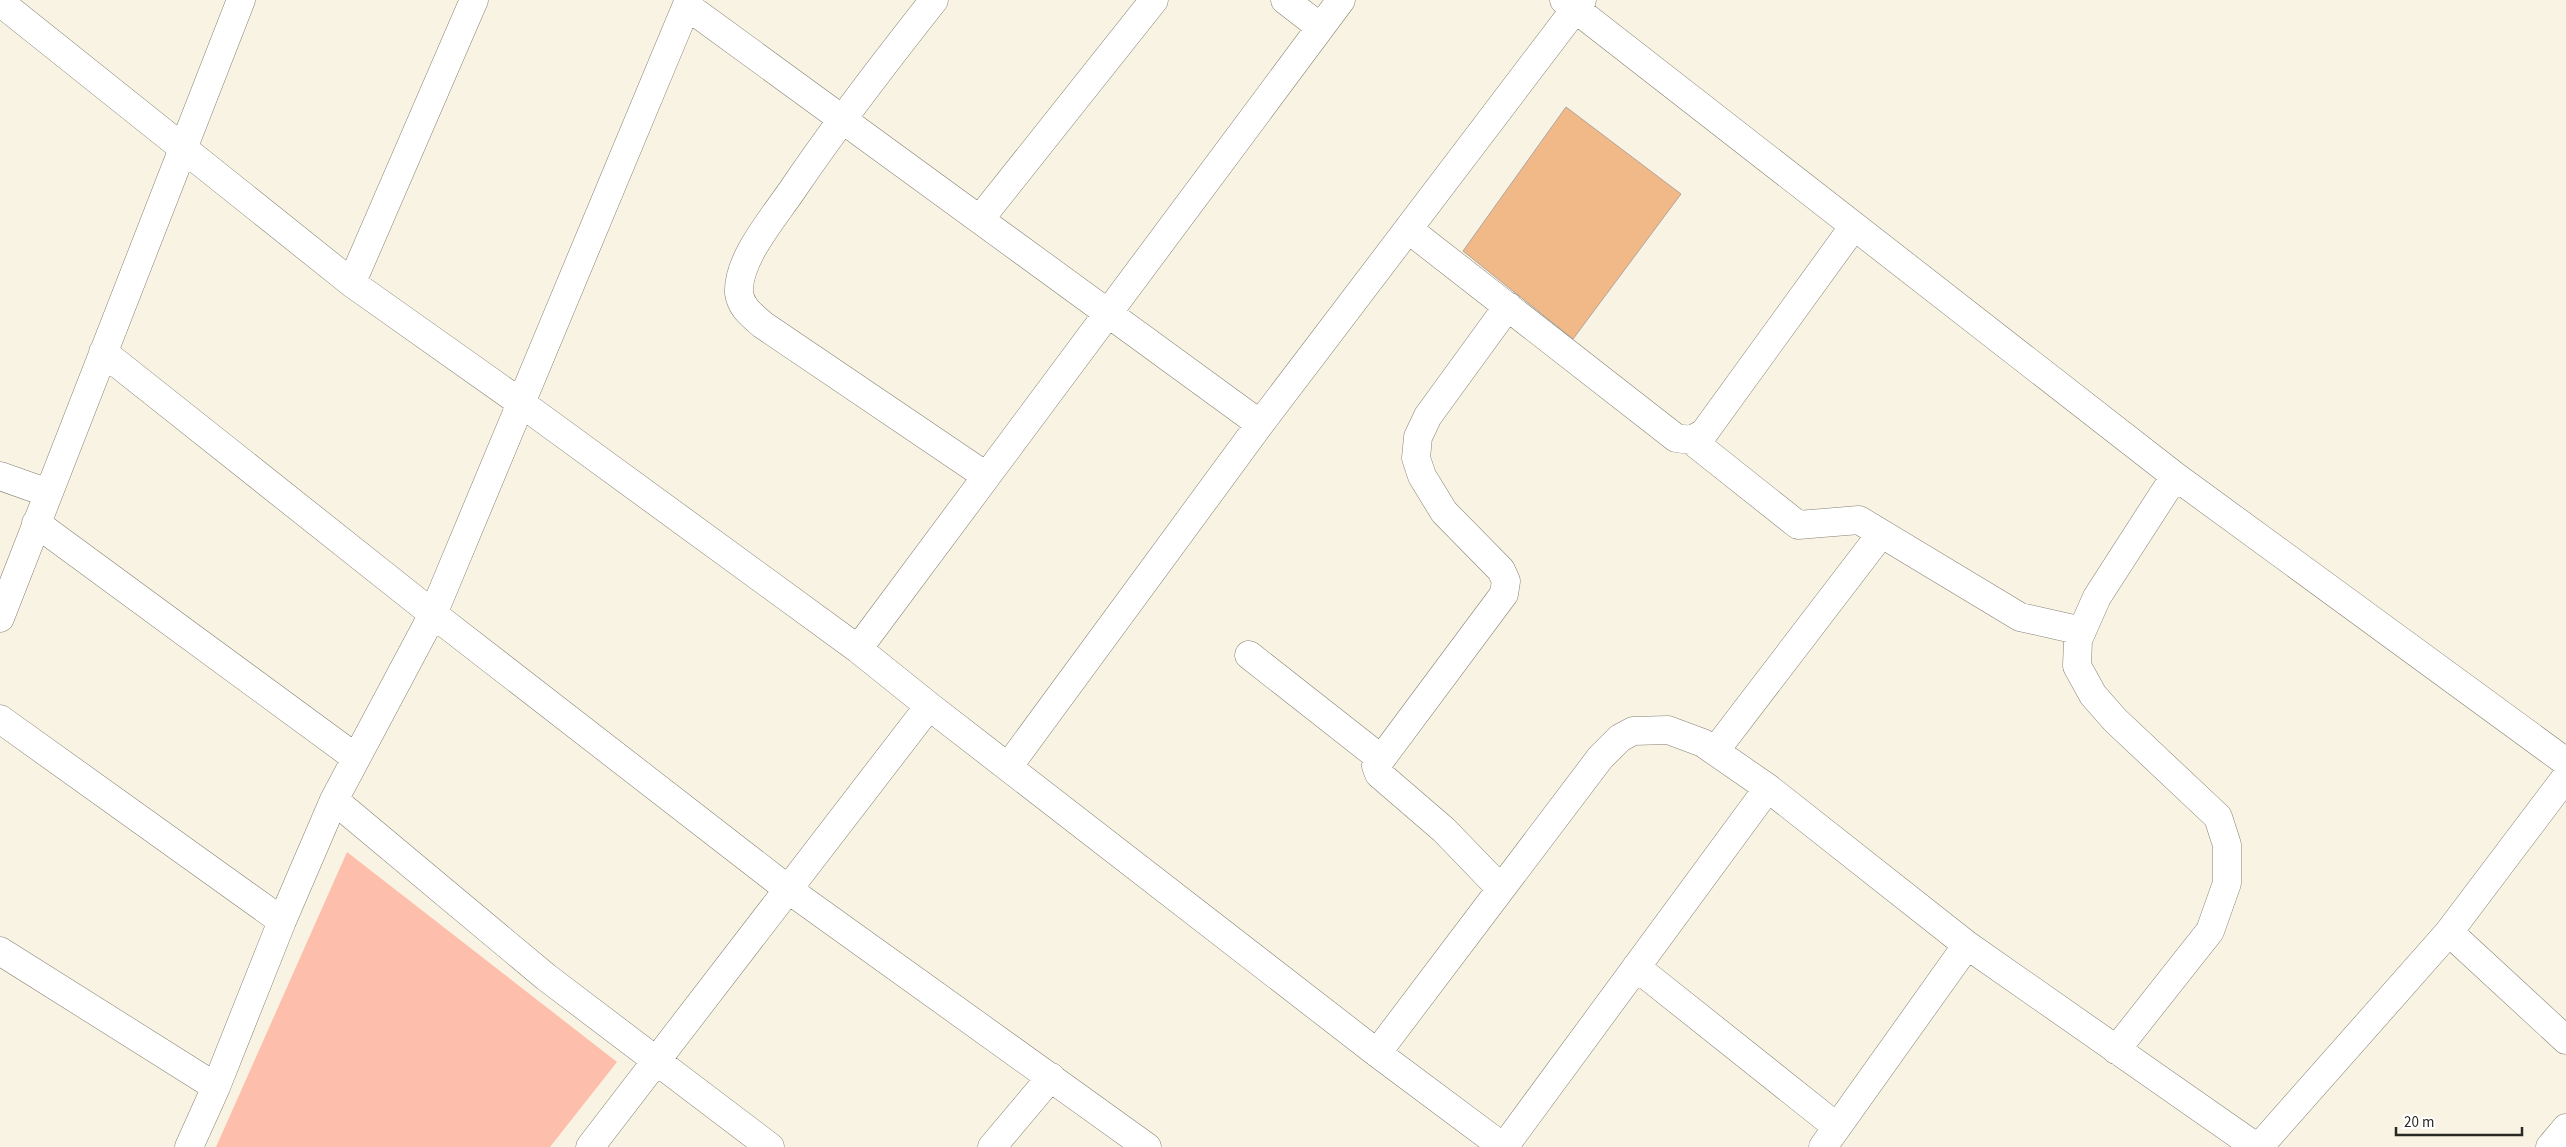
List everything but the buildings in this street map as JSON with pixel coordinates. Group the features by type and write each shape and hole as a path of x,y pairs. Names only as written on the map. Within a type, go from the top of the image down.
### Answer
{"street":[{"path":"0,618 241,0"},
{"path":"352,282 474,0"},
{"path":"934,0 842,117 754,246 742,273 739,293 744,308 763,325 986,476"},
{"path":"980,218 1154,0"},
{"path":"1285,0 1320,27"},
{"path":"858,649 1341,0"},
{"path":"1,2 352,282 522,403 858,649 928,706 1377,1053 1476,1138 1504,1147 1768,788"},
{"path":"189,1147 216,1087 282,921 334,800 433,614 688,3 1260,424"},
{"path":"1008,767 1260,424 1408,229 1574,3 1854,226 2175,476 2566,762"},
{"path":"1691,440 1704,433 1854,226"},
{"path":"1408,229 1676,438 1691,440 1798,524 1859,520 2020,617 2082,632"},
{"path":"1501,889 1444,830 1379,774 1376,766 1380,758 1504,594 1506,581 1501,570 1444,512 1422,476 1416,458 1418,437 1428,416 1508,306"},
{"path":"103,352 433,614 789,890 1147,1147"},
{"path":"0,476 48,493"},
{"path":"2116,1050 2210,931 2227,883 2227,845 2218,818 2136,740 2094,695 2078,666 2078,640 2097,597 2175,476"},
{"path":"36,523 356,758"},
{"path":"1715,752 1881,534"},
{"path":"1249,655 1380,758"},
{"path":"590,1147 789,890 928,706"},
{"path":"0,719 282,921"},
{"path":"1377,1053 1600,758 1620,738 1633,731 1668,730 1703,743 1768,788 1967,945 2258,1147 2449,932 2566,777"},
{"path":"334,800 546,977 770,1147"},
{"path":"2449,932 2566,1040"},
{"path":"1636,967 1830,1137 1967,945"},
{"path":"0,951 216,1087"},
{"path":"992,1147 1051,1077"},
{"path":"2550,1147 2566,1128"}],"shaded area":[{"path":"347,852 617,1062 550,1147 216,1147"}]}
